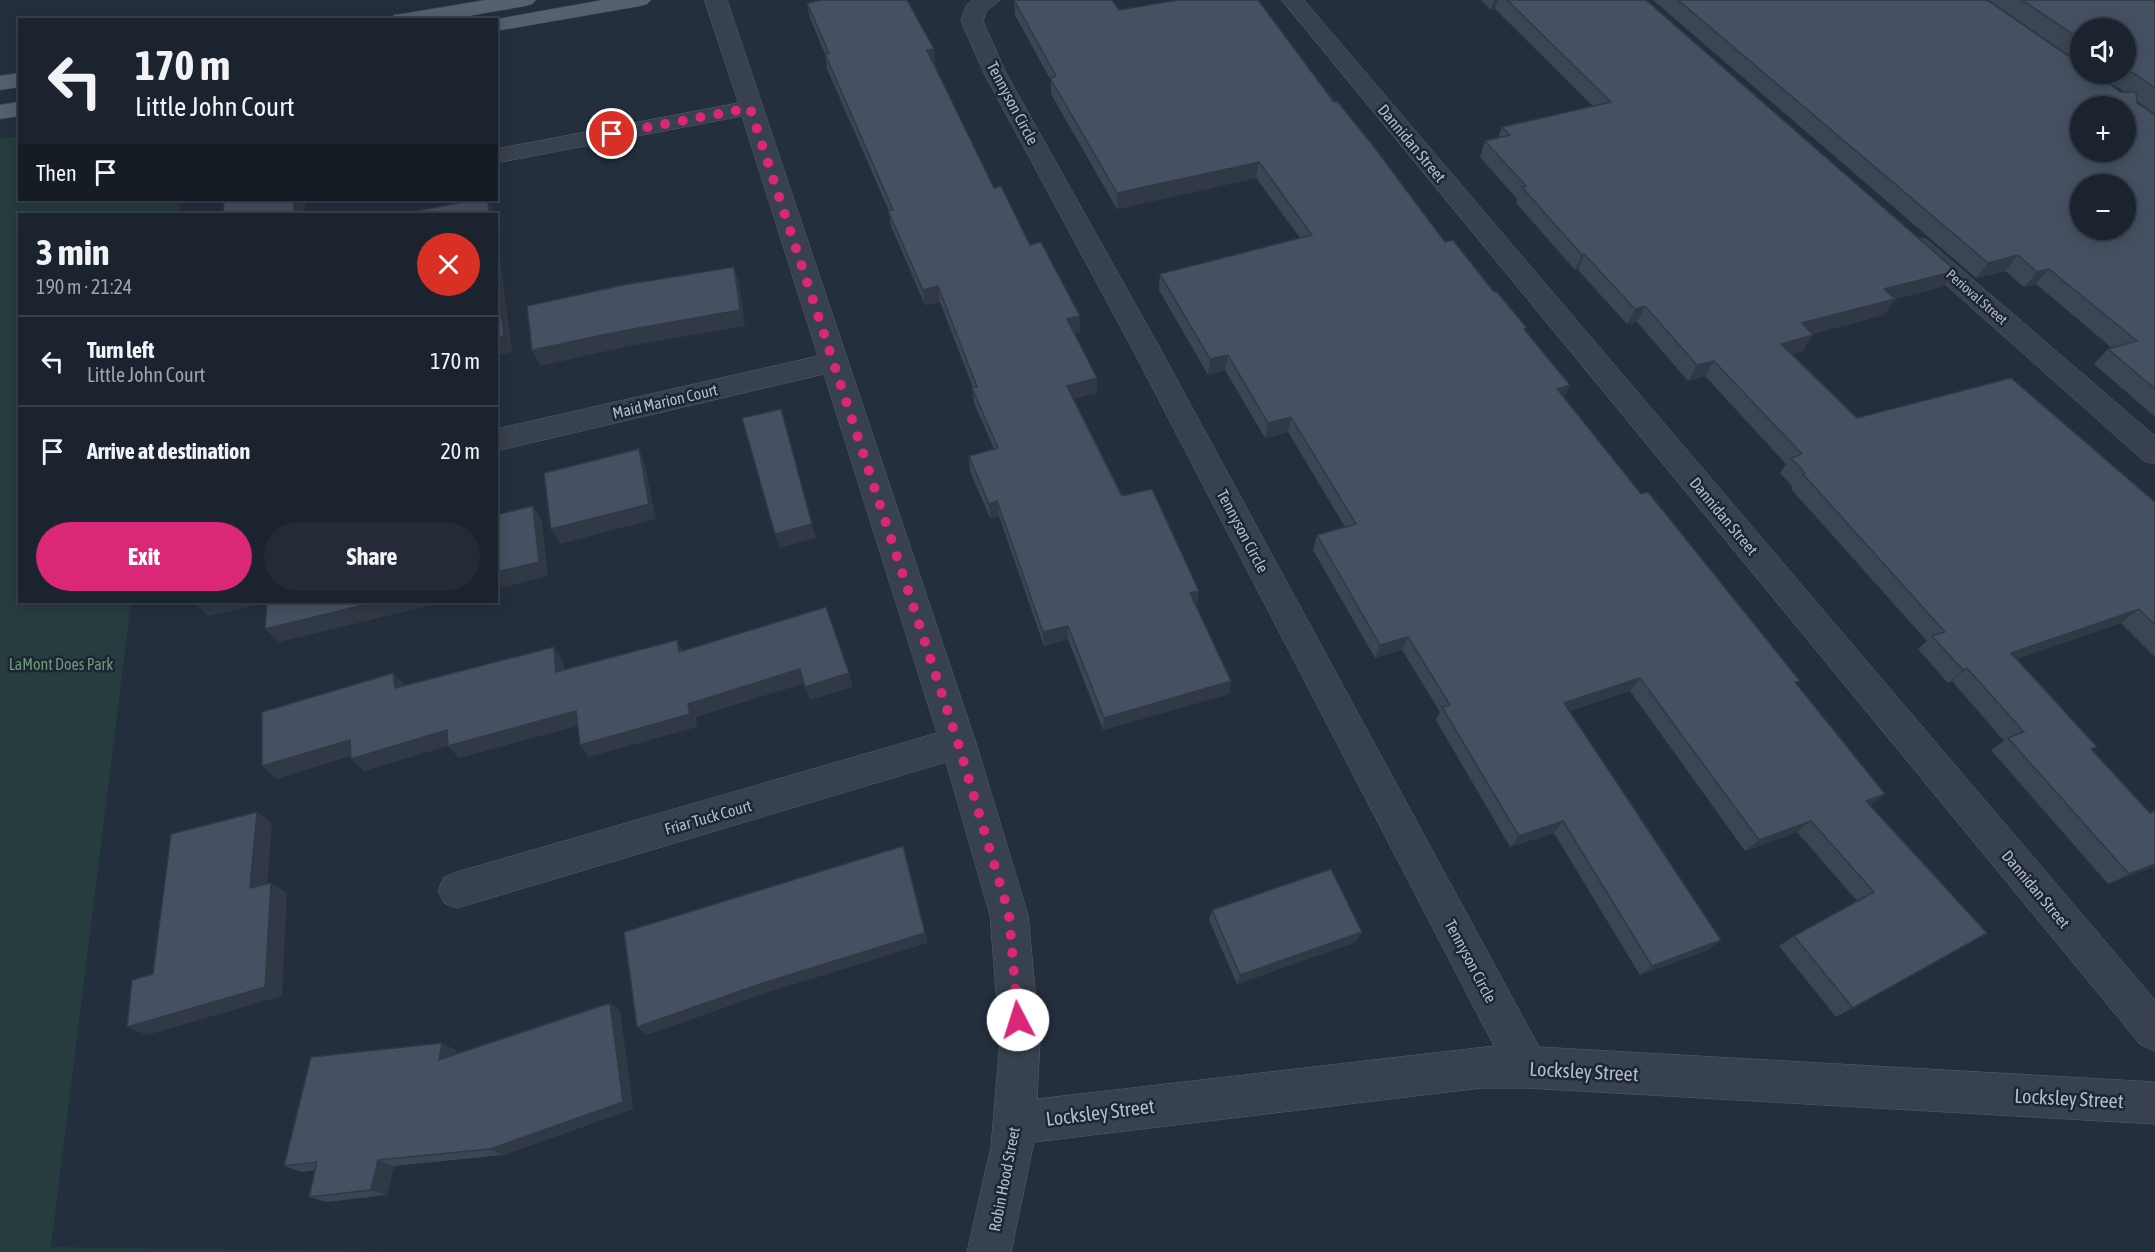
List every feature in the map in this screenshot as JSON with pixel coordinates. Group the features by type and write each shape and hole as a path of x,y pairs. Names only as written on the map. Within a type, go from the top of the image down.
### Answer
{"main road":[{"path":"414,18 527,0"},
{"path":"498,25 640,0"},
{"path":"0,83 18,80"},
{"path":"0,112 18,109"}],"street":[{"name":"Robin Hood Street","path":"716,0 958,743 1009,915 1020,1041 1012,1147 990,1252"},
{"name":"Tennyson Circle","path":"989,0 977,6 972,21 995,73 1148,352 1527,1067"},
{"name":"Dannidan Street","path":"1293,0 2155,1031"},
{"path":"498,156 750,108"},
{"name":"Perioval Street","path":"1905,234 2155,453"},
{"name":"Maid Marion Court","path":"498,440 833,362"},
{"name":"Friar Tuck Court","path":"457,890 958,743"},
{"name":"Locksley Street","path":"1015,1123 1481,1067 1527,1067 2155,1103"}],"green space":[{"name":"LaMont Does Park","path":"18,136 18,201 181,201 179,213 18,213 18,603 131,603 51,1247 401,1252 0,1252 0,139"}],"building":[{"path":"822,0 907,0 934,49 927,50 994,188 1001,186 1030,245 1041,242 1080,316 1067,319 1097,378 1067,386 1122,496 1152,489 1199,591 1190,593 1231,681 1104,718 1068,626 1043,632 997,501 989,504 969,456 998,448 972,388 977,387 938,286 923,290 888,211 893,210 825,54 829,53 807,3"},
{"path":"1014,0 1112,0 1119,10 1178,0 1258,0 1334,102 1337,101 1371,143 1445,242 1453,240 1494,292 1497,292 1527,328 1524,329 1570,385 1557,389 1641,494 1648,492 1800,681 1795,682 1885,794 1866,801 1987,933 1853,1008 1794,936 1874,892 1811,821 1759,840 1640,678 1564,703 1721,940 1652,966 1563,821 1519,836 1442,707 1450,705 1408,637 1380,645 1317,535 1356,524 1291,417 1268,423 1228,355 1210,359 1160,274 1312,235 1259,162 1117,193 1050,78 1056,76"},
{"path":"1507,0 1646,0 1956,271 1884,289 1895,299 1802,323 1813,335 1781,344 1857,418 2011,378 2155,502 2155,625 2139,609 2011,653 2097,747 2091,749 2150,813 2155,811 2155,864 2129,874 2008,738 2024,732 1967,668 1963,670 1932,636 1945,632 1803,474 1805,473 1791,458 1802,454 1714,361 1697,365 1645,306 1635,309 1584,254 1582,255 1522,187 1526,186 1485,141 1510,135 1502,127 1611,102"},
{"path":"1678,0 1987,0 2070,57 2070,84 2109,84 2121,92 2136,92 2137,103 2155,115 2155,389 2108,349 2137,341 2049,269 2037,272 2018,255 1988,263"},
{"path":"2022,0 2155,0 2155,89 2136,75 2136,18 2070,18 2070,32"},
{"path":"224,201 294,201 294,213 223,213"},
{"path":"469,201 488,201 489,213 405,213"},
{"path":"734,267 740,310 532,350 527,306 623,285"},
{"path":"498,290 504,336 498,338"},
{"path":"781,409 812,524 775,534 742,418"},
{"path":"639,449 649,504 551,529 544,473"},
{"path":"533,506 539,562 498,572 498,515"},
{"path":"267,603 372,603 265,629"},
{"path":"826,607 849,673 805,687 800,669 688,704 690,714 580,745 576,711 448,746 447,730 351,759 350,740 262,766 262,712 393,673 395,688 554,647 556,672 677,640 679,652"},
{"path":"257,812 250,888 271,883 265,987 127,1027 132,980 153,974 171,834"},
{"path":"903,846 925,933 763,983 637,1027 624,932"},
{"path":"1331,869 1362,932 1240,975 1212,910"},
{"path":"610,1003 623,1102 490,1149 378,1160 371,1190 309,1197 317,1162 284,1166 311,1057 442,1043 439,1060"}],"route":[{"path":"612,134 750,108 958,743 1003,894 1009,915 1018,1020"}]}
